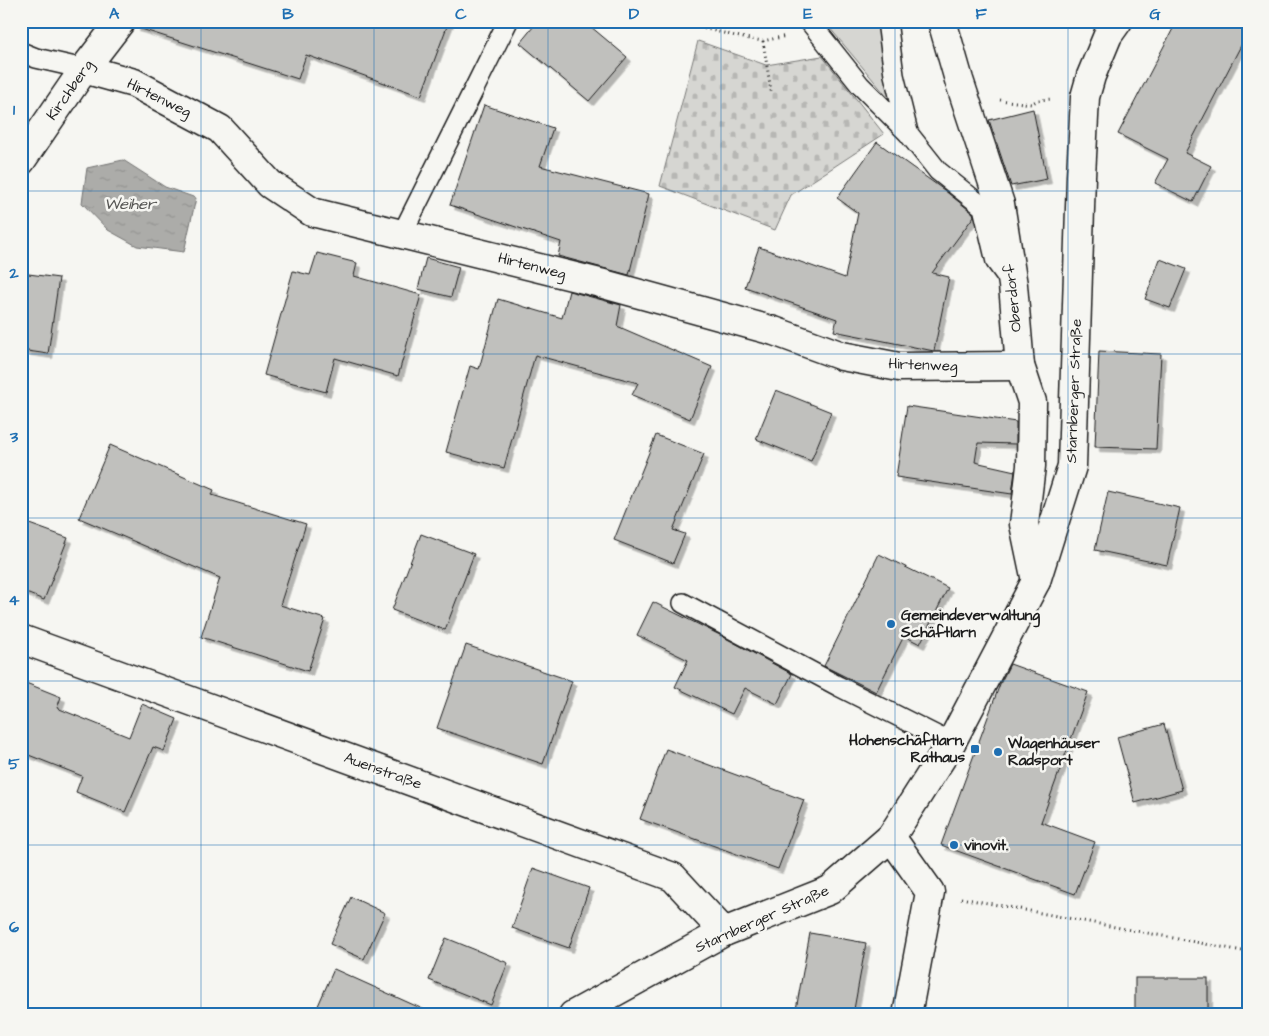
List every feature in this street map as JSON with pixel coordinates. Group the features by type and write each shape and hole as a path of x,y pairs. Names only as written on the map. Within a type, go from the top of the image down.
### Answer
{"street":[{"name":"Kirchberg","path":"21,161 84,69 121,21"},
{"name":"Oberdorf","path":"942,21 959,80 1000,204 1013,285 1020,366 1032,402 1031,466 1024,524 1036,581"},
{"name":"Starnberger Straße","path":"573,1015 724,932 830,890 891,837 951,743 1036,581 1072,466 1085,97 1090,76 1108,35 1118,21"},
{"name":"Hirtenweg","path":"84,69 134,83 220,129 270,184 312,212 600,283 774,331 842,356 899,367 1020,366"},
{"name":"Auenstraße","path":"21,640 673,877 724,932"},
{"path":"891,837 930,892 907,1015"}],"lane":[{"path":"402,234 508,21"},
{"path":"887,21 894,75 908,133"},
{"path":"813,25 860,85 908,133 938,171 983,207 996,262 1013,285"},
{"path":"21,52 36,58 84,69"},
{"path":"683,603 838,686 951,743"}],"path":[{"path":"698,21 702,28 763,41 813,25"},
{"path":"763,41 771,92"},
{"path":"959,80 980,97 1031,104 1038,100 1085,97"},
{"path":"930,892 1248,952"}],"green space":[{"path":"824,21 879,21 894,105"},
{"path":"698,41 766,65 822,56 884,134 791,195 775,230 660,186"}],"water":[{"name":"Weiher","path":"123,160 165,187 196,198 184,252 137,246 108,230 82,203 87,168"}],"building":[{"path":"136,21 449,21 421,96 306,55 298,79 135,27"},
{"path":"538,21 584,21 627,57 589,101 520,43"},
{"path":"1177,21 1248,21 1248,32 1185,153 1211,166 1193,202 1155,183 1168,159 1118,134"},
{"path":"484,105 553,128 540,166 649,194 629,275 558,256 561,242 450,205"},
{"path":"1033,109 1047,179 1011,186 989,120"},
{"path":"877,142 944,190 973,213 974,216 932,273 949,277 934,351 834,331 837,319 745,287 759,247 845,278 858,213 837,198"},
{"path":"317,253 357,263 354,276 421,295 398,376 335,358 326,392 264,375 293,271 310,275"},
{"path":"426,258 459,267 451,297 418,289"},
{"path":"1160,259 1186,269 1170,308 1145,299"},
{"path":"21,273 59,278 48,354 21,350"},
{"path":"569,291 621,305 617,326 712,367 690,419 632,395 638,383 535,355 504,468 446,452 470,366 479,369 498,299 562,318"},
{"path":"1099,351 1161,354 1156,449 1095,447"},
{"path":"776,390 831,412 811,461 756,439"},
{"path":"907,406 1016,422 1016,444 978,443 975,462 1015,471 1012,494 896,477"},
{"path":"656,435 704,454 673,530 685,534 673,563 614,540"},
{"path":"110,445 214,490 212,495 306,524 280,605 325,619 308,671 201,637 220,578 79,518"},
{"path":"1108,492 1180,508 1167,565 1095,550"},
{"path":"21,521 68,538 44,600 21,591"},
{"path":"421,534 474,554 445,630 392,610"},
{"path":"879,554 948,588 920,644 904,636 876,692 824,666"},
{"path":"653,602 720,635 792,674 777,704 745,688 732,714 675,687 688,660 637,635"},
{"path":"466,645 572,681 543,764 437,728"},
{"path":"1010,664 1088,692 1041,822 1095,842 1075,894 941,845 1000,684"},
{"path":"21,681 61,697 57,708 129,737 142,704 177,719 164,751 153,747 125,812 76,792 82,776 21,752"},
{"path":"1164,724 1182,790 1135,803 1117,737"},
{"path":"666,749 804,800 778,869 640,819"},
{"path":"533,868 589,888 569,948 512,928"},
{"path":"351,897 385,913 364,959 330,944"},
{"path":"810,933 866,943 853,1015 795,1015"},
{"path":"446,938 508,963 491,1005 429,980"},
{"path":"334,969 436,1015 314,1015"},
{"path":"1135,978 1208,978 1208,1015 1135,1015"}],"place":[{"name":"Gemeindeverwaltung Schäftlarn","path":"891,624"},
{"name":"Hohenschäftlarn, Rathaus","path":"975,749"},
{"name":"Wagenhäuser Radsport","path":"998,752"},
{"name":"vinovit.","path":"954,845"}]}
